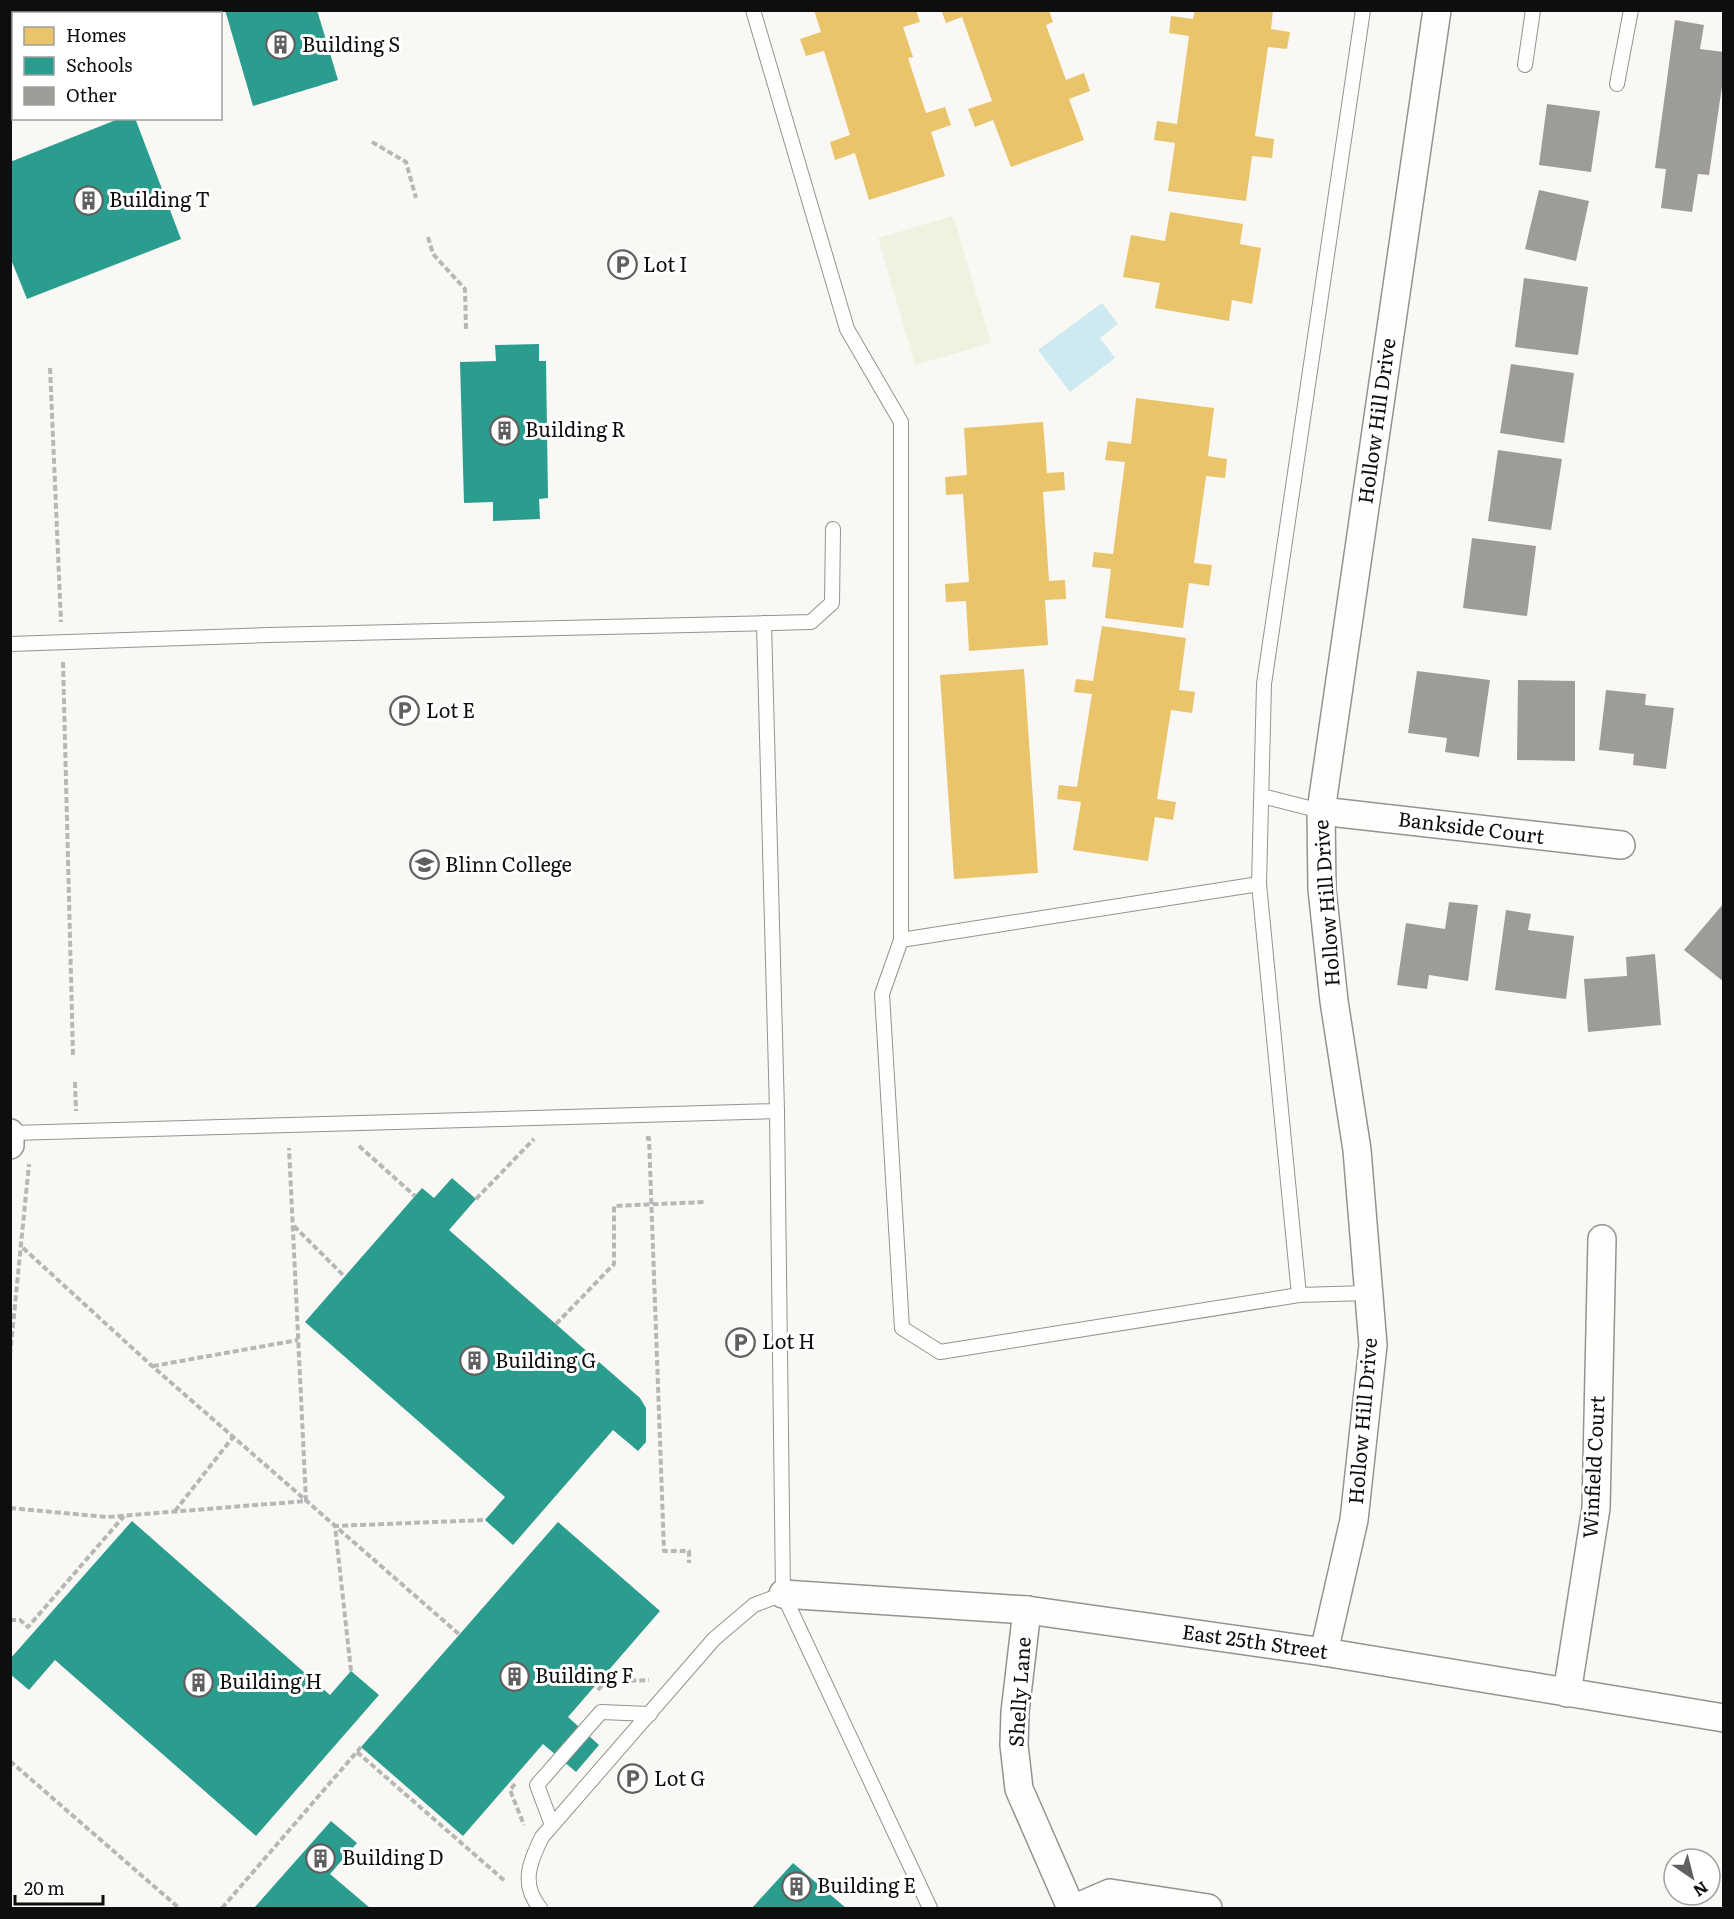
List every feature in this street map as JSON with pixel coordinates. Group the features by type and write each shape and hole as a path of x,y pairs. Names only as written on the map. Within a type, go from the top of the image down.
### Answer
{"street":[{"name":"Hollow Hill Drive","path":"1324,1652 1354,1520 1373,1346 1367,1293 1366,1234 1357,1150 1334,1001 1322,889 1322,811 1437,10"},
{"name":"Bankside Court","path":"1322,811 1621,845"},
{"name":"Winfield Court","path":"1568,1693 1596,1508 1602,1239"},
{"name":"East 25th Street","path":"783,1594 1027,1610 1324,1652 1724,1718"},
{"name":"Shelly Lane","path":"1027,1610 1015,1712 1014,1745 1019,1789 1073,1908"},
{"path":"1073,1908 1110,1893 1208,1908"}],"lane":[{"path":"753,10 847,329 901,422 901,940 882,994 902,1328 940,1352 1299,1295 1367,1293"},
{"path":"1299,1295 1260,884 1264,684 1363,10"},
{"path":"1525,65 1533,10"},
{"path":"1617,84 1630,10"},
{"path":"10,644 811,622 832,603 833,530"},
{"path":"764,623 777,1111 783,1594 930,1908"},
{"path":"1262,796 1322,811"},
{"path":"901,940 1260,884"},
{"path":"16,1141 552,1118 777,1111"},
{"path":"540,1908 530,1887 529,1864 542,1837 714,1640 754,1605 783,1594"},
{"path":"552,1825 537,1785 601,1712 650,1714"}],"path":[{"path":"372,142 406,162 416,198"},
{"path":"428,237 433,254 465,289 466,329"},
{"path":"50,368 61,631"},
{"path":"63,658 73,1055"},
{"path":"75,1082 76,1113"},
{"path":"476,1199 552,1118"},
{"path":"638,1138 649,1138 663,1551 689,1551 689,1563"},
{"path":"10,1355 23,1248 16,1141"},
{"path":"521,1141 544,1141"},
{"path":"348,1146 371,1146"},
{"path":"359,1146 415,1196"},
{"path":"277,1148 300,1148"},
{"path":"289,1148 306,1501"},
{"path":"556,1324 614,1264 614,1206 704,1202"},
{"path":"293,1225 344,1276"},
{"path":"23,1248 152,1366 460,1635"},
{"path":"152,1366 298,1340"},
{"path":"175,1511 233,1437"},
{"path":"10,1508 107,1517 306,1501"},
{"path":"10,1620 20,1620 28,1627 124,1516"},
{"path":"335,1526 485,1520"},
{"path":"335,1526 351,1671"},
{"path":"222,1908 361,1747"},
{"path":"357,1752 507,1882"},
{"path":"10,1761 179,1908"}],"green space":[{"path":"953,216 991,343 915,365 878,238"}],"water":[{"path":"1102,303 1118,324 1100,338 1115,358 1070,392 1038,350"}],"building: Homes":[{"path":"814,10 916,10 920,22 903,27 913,57 908,58 926,113 945,107 951,125 931,132 945,176 869,200 855,153 835,160 830,142 850,135 824,51 806,56 800,39 821,32"},
{"path":"941,10 1049,10 1053,22 1046,25 1066,80 1084,73 1090,91 1069,99 1084,140 1011,167 993,120 975,127 968,109 992,101 962,17 946,23"},
{"path":"1195,10 1273,10 1271,29 1290,32 1287,49 1268,47 1255,136 1274,139 1272,158 1252,156 1246,201 1168,191 1175,143 1154,140 1157,121 1177,124 1189,36 1169,33 1171,16 1193,19"},
{"path":"1170,212 1243,224 1240,244 1261,248 1252,304 1232,300 1229,321 1155,308 1160,283 1123,277 1131,235 1165,241"},
{"path":"1136,398 1214,408 1208,456 1227,459 1225,478 1206,476 1194,563 1212,565 1209,586 1189,583 1183,628 1105,618 1111,569 1092,567 1094,552 1113,554 1125,462 1105,460 1108,441 1131,444"},
{"path":"1043,422 1047,473 1064,472 1065,490 1043,492 1049,581 1065,580 1066,599 1045,600 1048,645 969,651 966,601 946,602 945,584 969,582 963,494 946,495 945,477 967,475 964,428"},
{"path":"1102,626 1186,638 1179,690 1195,692 1192,713 1171,710 1157,799 1176,802 1173,820 1155,817 1148,861 1073,850 1081,802 1057,799 1059,785 1077,787 1092,694 1074,692 1076,679 1093,681"},
{"path":"1024,669 1038,873 954,879 940,675"}],"building: Schools":[{"name":"Building S","path":"225,10 317,10 338,80 253,106"},
{"name":"Building T","path":"116,120 136,120 181,239 27,299 10,257 10,162"},
{"name":"Building R","path":"539,344 539,361 546,361 548,498 539,499 540,519 493,521 493,502 464,503 460,362 496,361 495,345"},
{"name":"Building G","path":"452,1178 476,1199 449,1230 640,1398 646,1408 646,1442 638,1451 613,1430 513,1545 485,1520 505,1497 305,1322 422,1188 434,1198"},
{"name":"Building H","path":"132,1521 330,1695 351,1671 379,1695 256,1836 55,1660 29,1690 10,1674 10,1659"},
{"name":"Building F","path":"558,1522 660,1611 568,1717 599,1745 576,1772 543,1744 463,1836 361,1747"},
{"name":"Building D","path":"331,1821 357,1843 330,1874 370,1908 254,1908"},
{"name":"Building E","path":"793,1863 846,1908 752,1908"}],"building: Other":[{"path":"1675,20 1704,25 1700,49 1724,52 1724,73 1709,175 1698,174 1692,212 1661,208 1666,169 1655,168"},
{"path":"1547,104 1600,111 1591,172 1539,165"},
{"path":"1539,190 1589,201 1576,261 1525,249"},
{"path":"1524,278 1588,287 1578,355 1515,347"},
{"path":"1511,364 1574,373 1564,443 1500,433"},
{"path":"1498,450 1562,459 1551,530 1488,521"},
{"path":"1472,538 1536,546 1527,616 1463,608"},
{"path":"1417,671 1490,680 1479,757 1445,752 1447,738 1408,733"},
{"path":"1518,680 1575,681 1575,761 1517,760"},
{"path":"1606,690 1646,694 1645,705 1674,708 1666,769 1633,765 1634,754 1599,750"},
{"path":"1449,902 1478,905 1468,981 1429,975 1427,989 1397,985 1406,923 1445,929"},
{"path":"1724,903 1724,982 1684,950"},
{"path":"1506,910 1531,914 1528,930 1574,936 1566,999 1495,990"},
{"path":"1655,954 1661,1025 1588,1032 1584,979 1627,976 1626,957"}],"place":[{"name":"Building S","path":"281,45"},
{"name":"Building T","path":"88,200"},
{"name":"Lot I","path":"622,265"},
{"name":"Building R","path":"504,430"},
{"name":"Lot E","path":"405,711"},
{"name":"Blinn College","path":"424,865"},
{"name":"Lot H","path":"741,1342"},
{"name":"Building G","path":"474,1361"},
{"name":"Building F","path":"514,1676"},
{"name":"Building H","path":"198,1682"},
{"name":"Lot G","path":"633,1779"},
{"name":"Building D","path":"321,1858"},
{"name":"Building E","path":"796,1886"}]}
